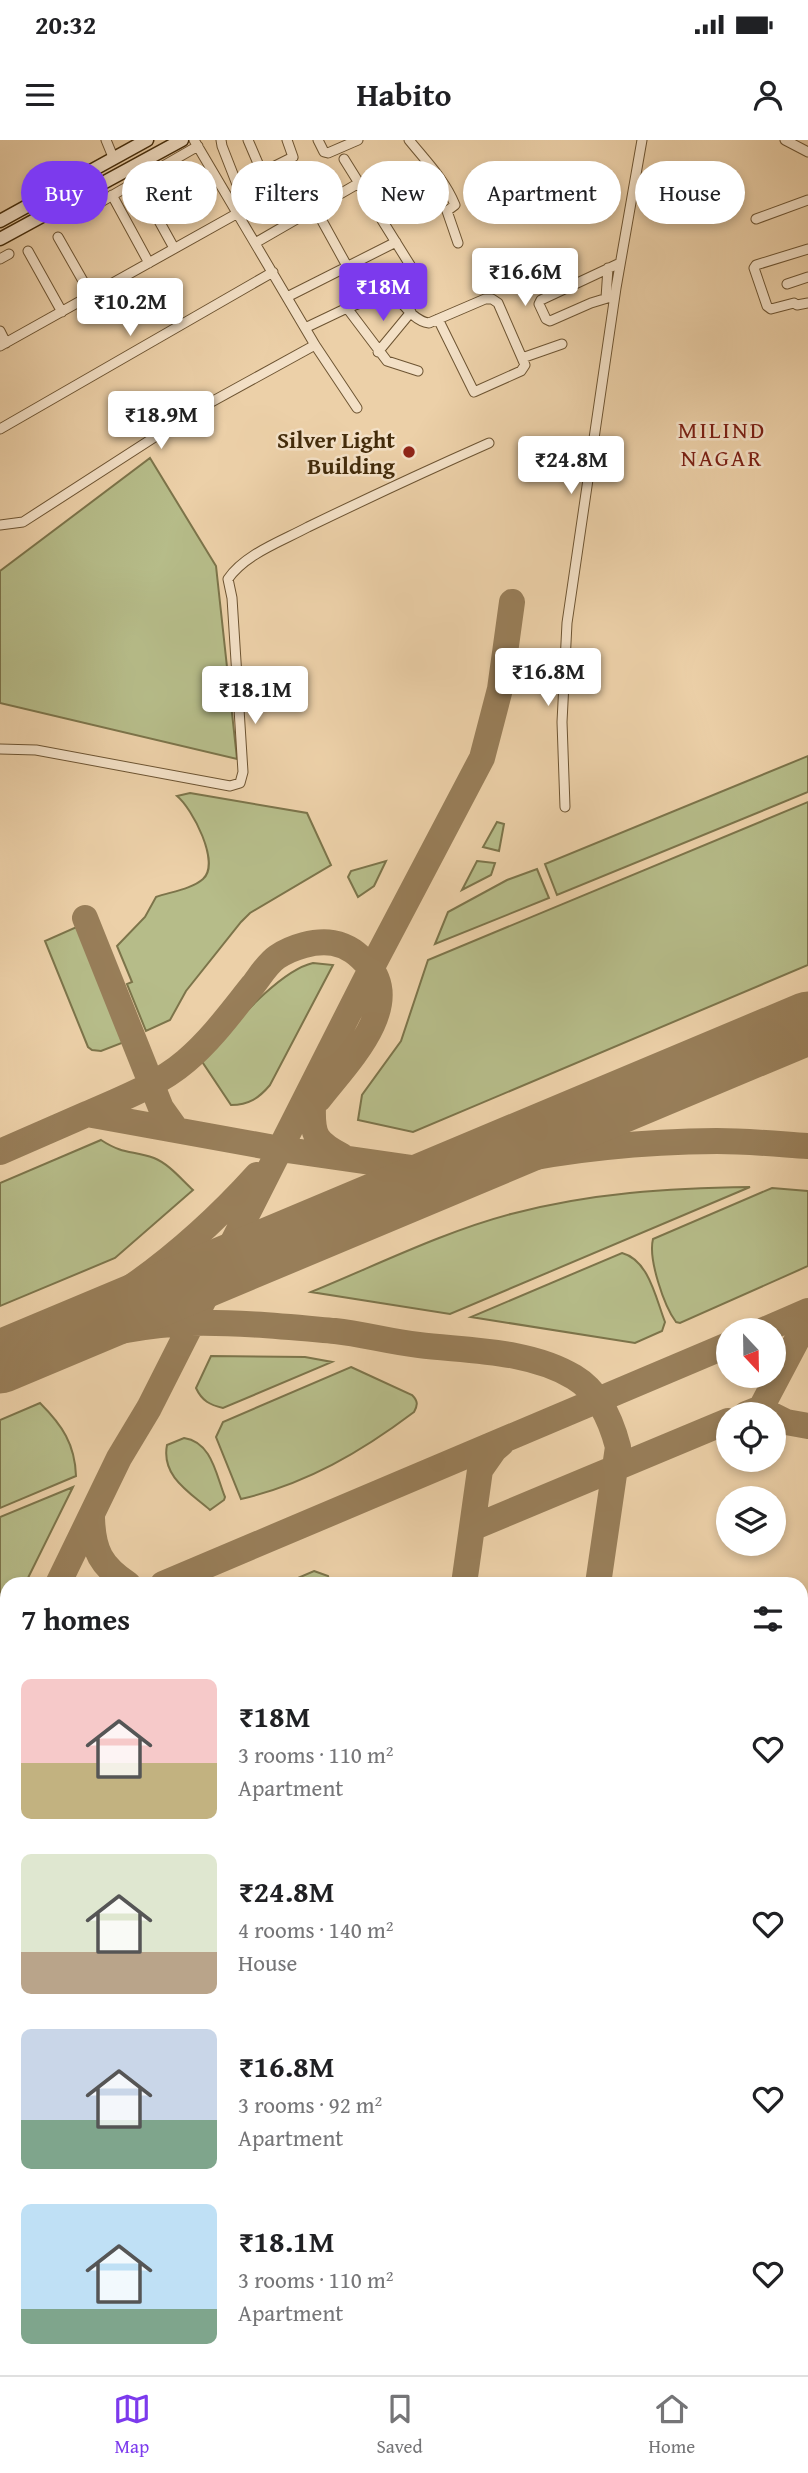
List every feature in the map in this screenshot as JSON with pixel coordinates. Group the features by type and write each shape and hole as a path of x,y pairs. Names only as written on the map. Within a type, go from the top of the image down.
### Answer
{"main road":[{"path":"0,221 147,140"},
{"path":"0,239 182,140"}],"street":[{"path":"106,140 113,158"},
{"path":"221,140 231,169"},
{"path":"248,140 260,168 265,171 293,157 287,140"},
{"path":"318,140 324,152 328,153 358,140"},
{"path":"409,140 446,186 452,198 455,205 447,211 458,243"},
{"path":"565,807 562,722 567,623 611,294 620,262 642,140"},
{"path":"785,140 808,152"},
{"path":"168,161 196,143 231,203"},
{"path":"345,159 357,180"},
{"path":"108,197 122,189"},
{"path":"112,195 149,263"},
{"path":"756,219 808,200"},
{"path":"0,331 3,344 231,216"},
{"path":"160,224 174,248"},
{"path":"244,224 315,345 357,408"},
{"path":"255,243 288,224"},
{"path":"324,224 347,267"},
{"path":"305,328 415,279 415,273 385,224"},
{"path":"58,237 91,295"},
{"path":"287,297 396,242"},
{"path":"808,249 756,265 754,268 767,306 771,309 794,303 808,303"},
{"path":"28,251 62,312"},
{"path":"0,259 9,254"},
{"path":"611,294 550,321 539,304 541,300 620,262"},
{"path":"608,268 611,294"},
{"path":"0,429 273,272"},
{"path":"787,284 808,277"},
{"path":"391,291 423,322 438,319 485,299 492,299 498,303 522,358 522,371 474,392 438,319"},
{"path":"346,308 378,352 393,365 418,371"},
{"path":"378,352 411,312"},
{"path":"522,358 562,344"},
{"path":"0,525 23,522 195,411 315,345"},
{"path":"0,749 36,750 230,786 240,783 243,772 232,598 228,579 235,568 273,545 393,485 489,443"}],"green space":[{"path":"150,458 216,566 237,759 0,703 0,571"},
{"path":"808,756 808,792 557,895 545,864"},
{"path":"190,793 307,813 331,865 250,913 186,991 170,1020 146,1031 127,984 132,982 117,946 145,917 156,897 193,885 203,879 208,871 207,849 197,823 177,796"},
{"path":"808,802 808,965 413,1132 358,1120 362,1095 401,1041 428,960"},
{"path":"497,822 504,824 499,851 483,847"},
{"path":"386,861 374,886 358,897 348,877 351,871"},
{"path":"477,861 495,863 491,875 462,890"},
{"path":"537,869 549,898 435,944 448,912 507,880"},
{"path":"81,925 127,1041 101,1051 88,1047 45,941"},
{"path":"313,963 333,965 270,1085 253,1100 231,1105 201,1060 269,990 299,968"},
{"path":"101,1140 116,1148 159,1161 193,1190 115,1258 0,1306 0,1183"},
{"path":"750,1187 450,1314 311,1292 460,1230 511,1214 600,1196"},
{"path":"772,1188 808,1191 808,1266 680,1323 676,1322 658,1282 653,1258 653,1239"},
{"path":"622,1253 631,1257 645,1272 665,1322 662,1331 635,1343 471,1317"},
{"path":"211,1356 305,1357 332,1362 223,1408 207,1402 196,1388"},
{"path":"351,1367 412,1395 417,1403 414,1412 332,1465 288,1485 241,1499 216,1437 223,1422"},
{"path":"40,1403 66,1436 73,1454 76,1476 0,1508 0,1420"},
{"path":"184,1438 201,1446 207,1453 225,1497 210,1510 178,1482 168,1466 167,1445"},
{"path":"73,1487 28,1577 0,1577 0,1517"},
{"path":"314,1571 328,1577 300,1577"}],"taxiway":[{"path":"61,1577 119,1458 149,1408 371,969 482,758 500,689 512,602"},
{"path":"85,918 161,1108 176,1129"},
{"path":"87,1114 151,1084 186,1061 213,1034 277,957 304,945 326,942 348,948 368,965 378,981 379,999 367,1035 319,1099"},
{"path":"776,1036 808,1027"},
{"path":"313,1107 313,1125 317,1137 326,1147 342,1156"},
{"path":"0,1152 87,1114 280,1149 426,1170 442,1171 462,1167"},
{"path":"446,1178 512,1161 614,1146 717,1141 808,1146"},
{"path":"3,1361 93,1312 159,1267 200,1232 257,1175"},
{"path":"786,1320 808,1311"},
{"path":"45,1349 135,1328 227,1323 335,1331 408,1344 498,1353 538,1361 556,1368 574,1377 590,1390 608,1417 618,1447 599,1577"},
{"path":"764,1402 799,1336 808,1325"},
{"path":"180,1577 716,1350"},
{"path":"786,1422 808,1426"},
{"path":"472,1528 716,1426"},
{"path":"465,1577 480,1470 501,1444"},
{"path":"92,1518 94,1540 100,1557 119,1577"}],"runway":[{"path":"0,1362 808,1023"}],"place":[{"name":"Silver Light Building","path":"409,452"}],"district":[{"name":"MILIND NAGAR","path":"722,443"}]}
